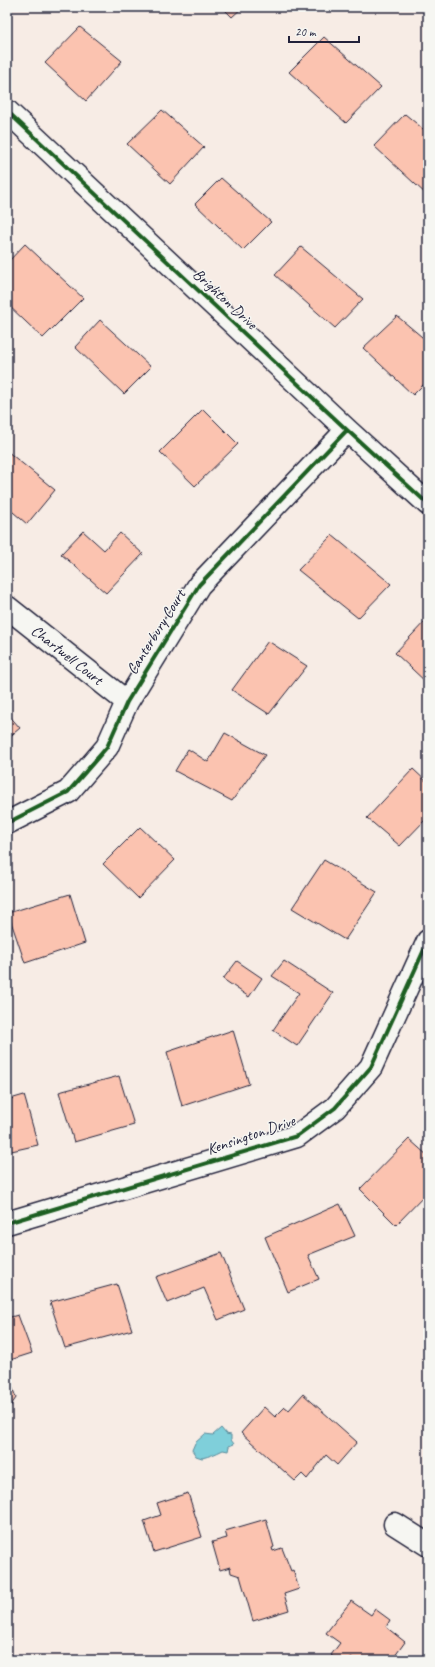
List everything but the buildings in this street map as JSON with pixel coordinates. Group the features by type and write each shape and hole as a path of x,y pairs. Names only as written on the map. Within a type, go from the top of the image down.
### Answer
{"street":[{"name":"Brighton Drive","path":"7,112 428,504"},
{"name":"Canterbury Court","path":"7,823 68,792 107,747 127,702 199,585 347,430"},
{"name":"Chartwell Court","path":"7,607 127,702"},
{"name":"Kensington Drive","path":"7,1223 297,1136 335,1108 371,1067 428,941"},
{"path":"395,1524 428,1545"}],"water":[{"path":"221,1428 226,1434 231,1435 231,1440 234,1444 229,1446 228,1451 223,1450 202,1458 196,1456 192,1450 195,1443 205,1434 213,1435"}],"cycle path":[{"path":"7,111 428,504"},
{"path":"7,823 68,792 107,747 127,702 199,585 347,430"},
{"path":"7,1223 297,1136 335,1108 371,1067 428,941"}]}
